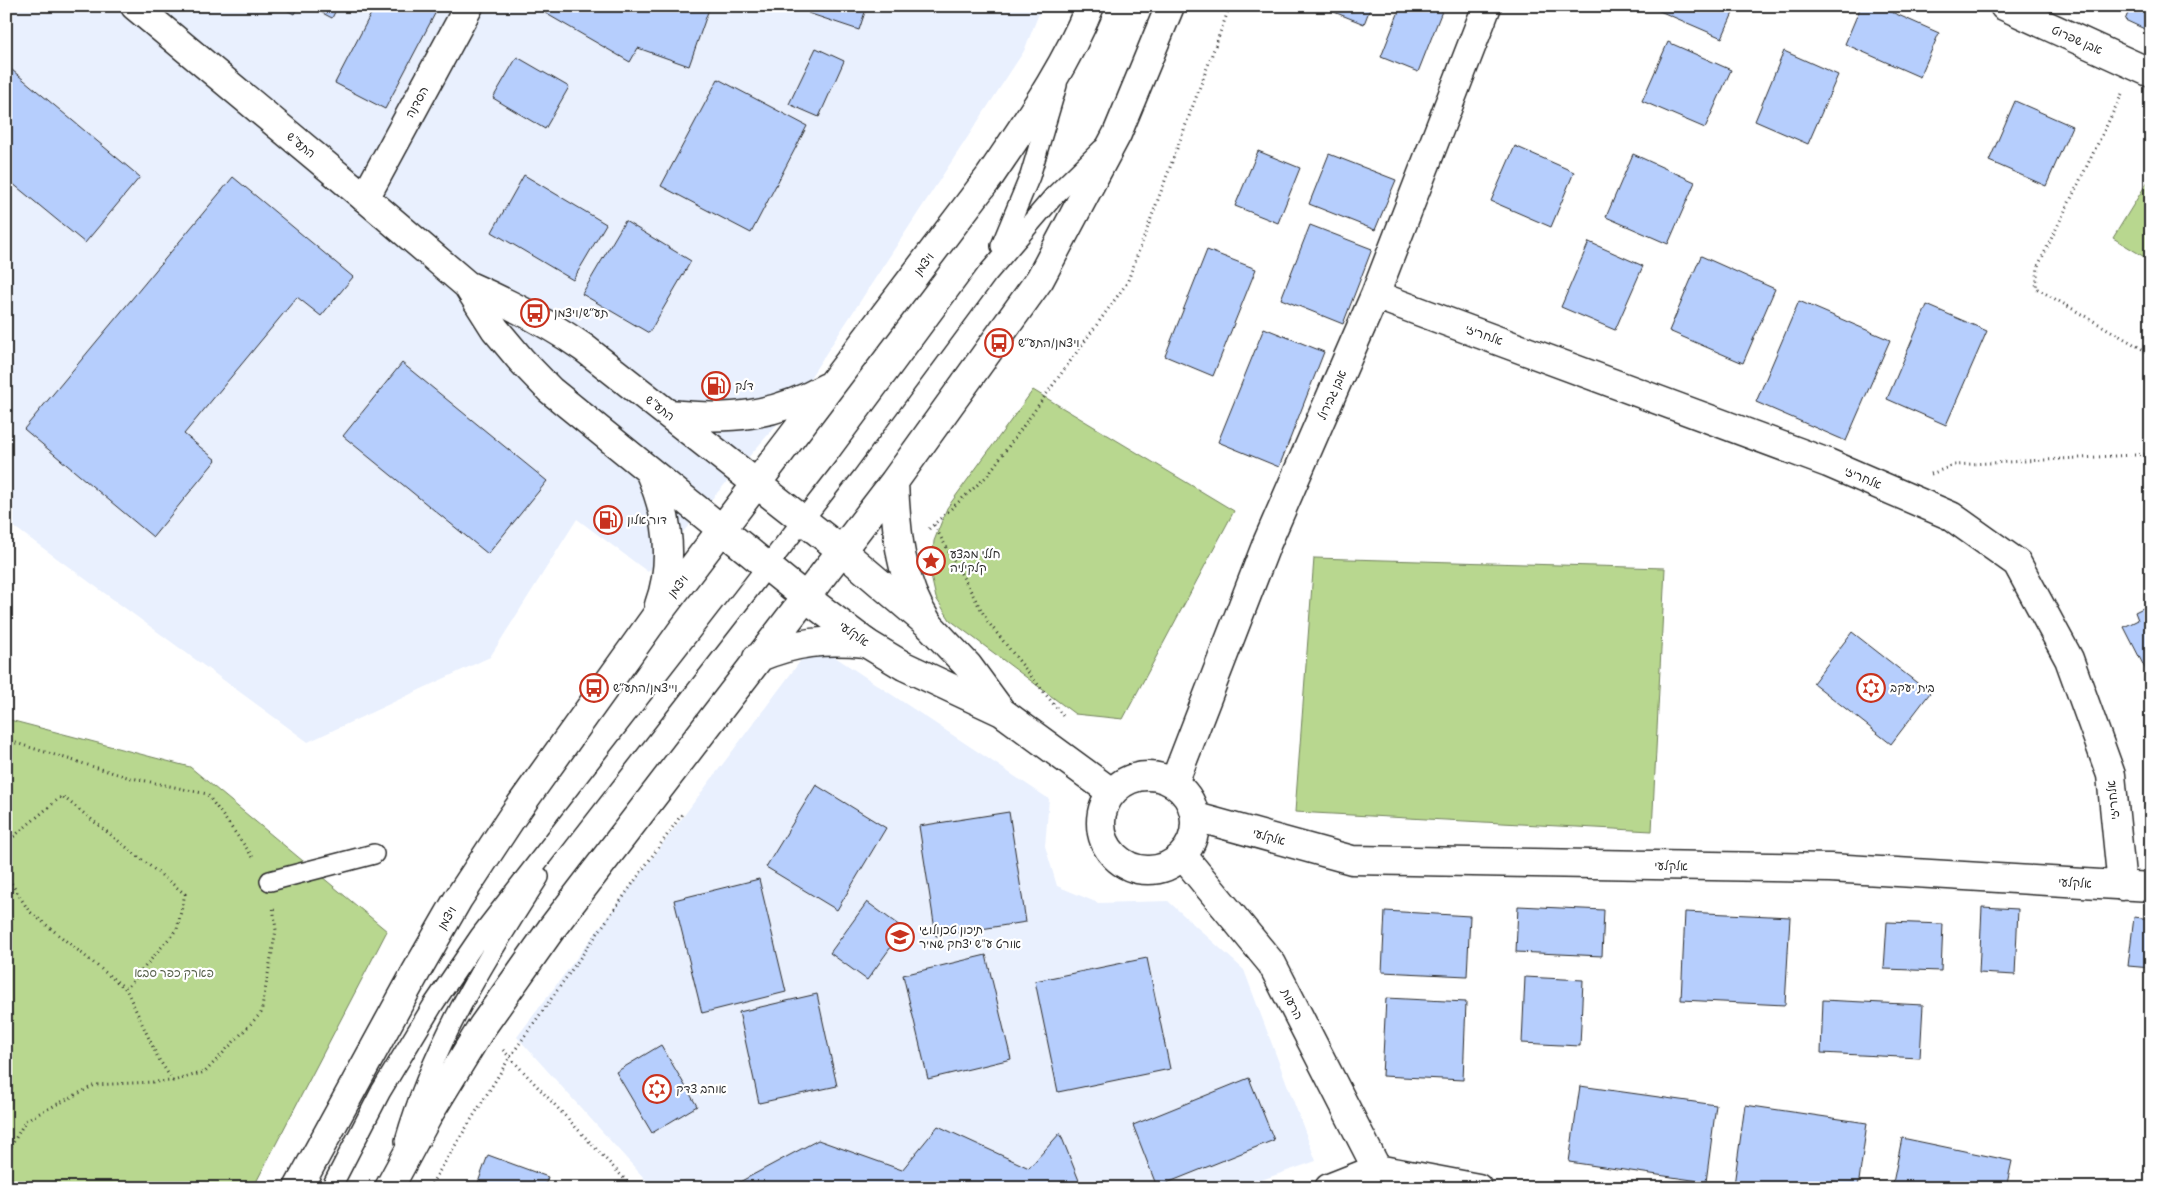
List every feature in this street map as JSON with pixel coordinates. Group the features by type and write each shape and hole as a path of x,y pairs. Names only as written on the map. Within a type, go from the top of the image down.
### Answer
{"street":[{"name":"התע\"ש","path":"135,6 467,285 514,306 556,329 669,414 841,550"},
{"name":"הסדנה","path":"365,198 469,6"},
{"name":"ויצמן","path":"298,1188 416,972 458,899 512,816 656,616 990,176 1041,101 1064,62 1090,6"},
{"path":"391,1182 430,1112 482,1027 552,928 757,658 894,482 1040,279 1117,134 1170,6"},
{"name":"אבן גבירול","path":"1174,782 1267,543 1375,295 1487,6"},
{"name":"אבן שפרוט","path":"2004,6 2143,70"},
{"name":"התע\"ש","path":"467,285 495,329 550,390 721,530"},
{"name":"אלחריזי","path":"1375,295 1828,463 1951,516 2017,563 2069,659 2111,775 2122,886"},
{"path":"669,414 697,416 746,415 767,412 806,398 835,382"},
{"path":"650,473 660,496 668,544 666,580 656,616"},
{"path":"894,482 897,530 905,573 916,605 929,625"},
{"name":"אלקלעי","path":"721,530 866,643 928,678 1002,712 1111,792"},
{"name":"אלקלעי","path":"841,550 929,625 968,666 1002,712"},
{"path":"757,658 782,649 819,640 866,643"},
{"path":"1137,776 1159,776 1174,782 1191,801 1196,817 1192,842 1183,856 1163,869 1146,871 1133,868 1118,860 1104,841 1101,824 1103,807 1111,792 1122,783 1137,776"},
{"name":"אלקלעי","path":"1196,817 1352,860 1830,868 2151,888"},
{"name":"הרעות","path":"1183,856 1272,964 1377,1168"},
{"path":"1329,1188 1377,1168 1478,1188"}],"lane":[{"path":"988,274 1007,234 1030,176 1048,122 1064,62"},
{"path":"331,1188 381,1091 438,998 480,936 804,520 988,274 1054,196 1117,134"},
{"path":"391,1182 416,1103 447,1033 531,889 603,777"},
{"path":"270,881 374,854"}],"path":[{"path":"2143,70 2038,266 2036,288 2151,354"},
{"path":"1889,489 1954,465 2151,454"},
{"path":"934,525 988,622 1067,720"},
{"path":"6,740 127,777 207,794 270,881 276,930 261,1013 205,1072 172,1081 95,1085 26,1120 6,1155"},
{"path":"6,843 62,796 186,894 177,929 126,989"},
{"path":"6,875 29,911 126,989 158,1058 172,1081"},
{"path":"482,1027 633,1188"},
{"path":"6,1175 21,1188"}],"shaded area":[{"path":"6,6 1042,6 1024,51 787,413 648,572 577,519 490,657 308,742 6,521"},
{"name":"תיכון טכנולוגי אורט ע\"ש יצחק שמיר","path":"814,643 1049,799 1045,846 1057,886 1098,903 1168,901 1244,970 1316,1161 1238,1188 653,1188 517,1037"}],"green space":[{"path":"2151,176 2151,261 2113,238"},
{"path":"1033,390 1234,511 1123,719 1075,714 950,620 936,598 931,576 934,541 947,508"},
{"path":"1314,558 1665,568 1652,831 1295,812"},
{"name":"פארק כפר סבא","path":"6,719 190,767 387,931 253,1188 6,1188"}],"building":[{"path":"279,6 298,6 294,14"},
{"path":"309,6 338,6 332,18"},
{"path":"375,6 439,6 385,109 335,83"},
{"path":"549,6 710,6 689,66 638,48 630,62 545,13"},
{"path":"810,6 867,6 859,30 808,13"},
{"path":"1330,6 1371,6 1364,24 1329,10"},
{"path":"1401,6 1444,6 1418,72 1381,57"},
{"path":"1656,6 1736,6 1722,38 1655,9"},
{"path":"1861,6 1878,6 1939,33 1920,77 1845,44"},
{"path":"2131,6 2151,6 2151,32 2125,20"},
{"path":"1668,42 1731,70 1705,128 1642,101"},
{"path":"816,48 844,61 819,117 789,104"},
{"path":"1784,51 1838,75 1808,144 1755,121"},
{"path":"517,57 569,87 545,129 493,98"},
{"path":"6,65 140,177 85,243 6,178"},
{"path":"718,79 807,126 751,233 661,186"},
{"path":"2015,101 2072,126 2046,186 1989,161"},
{"path":"1515,146 1574,172 1551,227 1491,201"},
{"path":"1258,151 1300,168 1278,223 1235,206"},
{"path":"1329,154 1396,180 1375,230 1309,204"},
{"path":"1633,154 1695,182 1668,244 1606,217"},
{"path":"524,175 606,224 573,280 492,232"},
{"path":"233,177 353,277 321,316 297,297 184,434 216,460 153,537 24,429"},
{"path":"625,221 691,261 649,333 582,294"},
{"path":"1310,225 1372,249 1343,324 1281,299"},
{"path":"1589,242 1643,266 1615,330 1561,307"},
{"path":"1207,250 1256,269 1213,376 1165,356"},
{"path":"1701,256 1775,289 1743,363 1669,331"},
{"path":"1799,301 1890,340 1846,441 1756,402"},
{"path":"1927,305 1987,331 1946,425 1887,399"},
{"path":"1264,328 1324,352 1279,467 1218,442"},
{"path":"402,363 547,481 488,554 343,436"},
{"path":"2151,604 2151,680 2124,627 2138,620 2135,612"},
{"name":"בית יעקב","path":"1852,632 1930,693 1891,744 1813,683"},
{"path":"816,785 886,828 837,910 766,867"},
{"path":"1009,812 1026,922 936,936 919,826"},
{"path":"759,879 786,992 702,1013 674,900"},
{"path":"867,902 904,929 867,980 830,953"},
{"path":"1518,906 1604,910 1602,956 1516,952"},
{"path":"1982,907 2018,909 2015,975 1979,973"},
{"path":"1385,911 1470,916 1467,976 1382,972"},
{"path":"1685,912 1790,917 1785,1005 1681,1000"},
{"path":"2134,917 2151,919 2151,968 2128,966"},
{"path":"1887,922 1943,924 1941,971 1884,969"},
{"path":"986,955 1011,1059 928,1079 903,975"},
{"path":"1147,958 1170,1069 1058,1092 1035,981"},
{"path":"1525,977 1583,980 1580,1046 1522,1043"},
{"path":"817,994 837,1086 759,1103 739,1012"},
{"path":"1386,998 1466,1002 1463,1080 1382,1076"},
{"path":"1823,1000 1923,1005 1920,1058 1821,1053"},
{"name":"אוהב צדק","path":"661,1045 697,1106 652,1133 616,1072"},
{"path":"1249,1078 1274,1140 1157,1187 1133,1125"},
{"path":"1580,1086 1716,1105 1706,1182 1569,1162"},
{"path":"1745,1105 1867,1123 1858,1188 1750,1188 1734,1185"},
{"path":"938,1126 1029,1168 1060,1133 1082,1188 735,1188 734,1185 818,1140 902,1170"},
{"path":"1902,1138 2012,1161 2006,1188 1892,1188"},
{"path":"488,1155 548,1177 544,1188 476,1188"}],"place":[{"name":"תע״ש/ויצמן","path":"535,313"},
{"name":"ויצמן/התע״ש","path":"999,343"},
{"name":"דלק","path":"716,386"},
{"name":"דור אלון","path":"608,520"},
{"name":"חללי מבצע קלקיליה","path":"931,561"},
{"name":"וייצמן/התע״ש","path":"594,688"},
{"name":"בית יעקב","path":"1871,688"},
{"name":"תיכון טכנולוגי אורט ע\"ש יצחק שמיר","path":"900,937"},
{"name":"אוהב צדק","path":"657,1089"}]}
